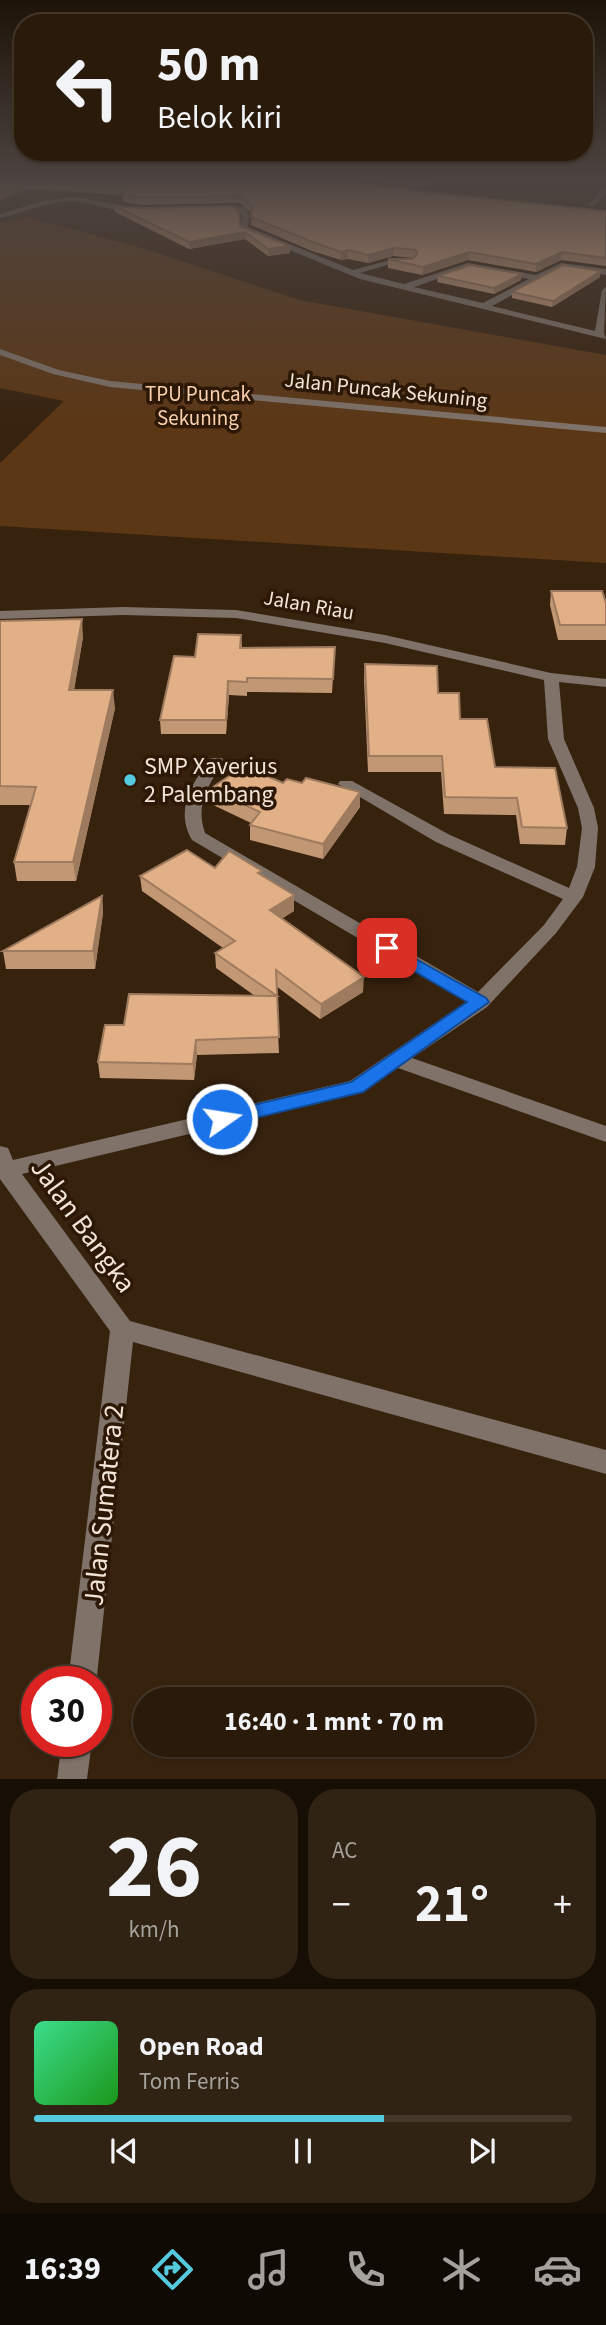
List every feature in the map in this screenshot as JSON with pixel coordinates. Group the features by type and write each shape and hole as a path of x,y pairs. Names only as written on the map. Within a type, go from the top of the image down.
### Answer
{"street":[{"path":"328,263 405,288 602,335 606,290"},
{"path":"349,272 386,263"},
{"path":"405,288 468,264 537,278"},
{"path":"484,307 563,265 606,272"},
{"name":"Jalan Puncak Sekuning","path":"0,352 56,372 110,384 606,430"},
{"name":"Jalan Riau","path":"0,615 123,611 236,614 385,639 551,677 606,683"},
{"path":"2,1165 356,1087 480,1002 527,956 574,897 586,867 590,828 586,808 556,739 551,677"},
{"path":"216,761 191,800 191,818 198,836 480,1002"},
{"path":"346,784 442,838 574,897"},
{"path":"396,1060 606,1134"},
{"name":"Jalan Bangka","path":"2,1165 122,1329"},
{"path":"122,1329 606,1462"},
{"name":"Jalan Sumatera 2","path":"85,1666 122,1329"},
{"path":"72,1779 74,1757"}],"green space":[{"name":"TPU Puncak Sekuning","path":"0,263 187,263 299,300 606,355 606,563 0,526 0,463 64,401 0,388"}],"building":[{"path":"406,263 435,263 423,267"},
{"path":"470,265 522,274 494,288 438,276"},
{"path":"563,265 601,271 553,301 512,292"},
{"path":"551,591 602,591 606,603 606,625 560,625"},
{"path":"82,619 69,690 113,690 73,862 14,862 36,787 0,786 0,621"},
{"path":"198,634 241,635 240,648 335,647 333,679 247,678 247,682 228,681 226,720 160,720 174,656 195,657"},
{"path":"365,664 437,666 438,693 459,693 460,719 487,719 495,767 555,768 567,828 522,827 517,798 445,797 442,756 369,756"},
{"path":"244,766 283,783 287,779 302,783 306,778 360,792 323,844 250,825 260,812 210,789"},
{"path":"187,850 215,868 229,851 262,871 258,873 294,895 270,910 364,977 321,1004 276,970 279,1037 196,1040 193,1064 98,1062 105,1025 124,1025 129,994 277,996 215,953 235,941 140,876"},
{"path":"102,896 93,951 3,951"}],"place":[{"name":"SMP Xaverius 2 Palembang","path":"130,780"}],"route":[{"path":"222,1119 356,1087 480,1002 387,948"}]}
